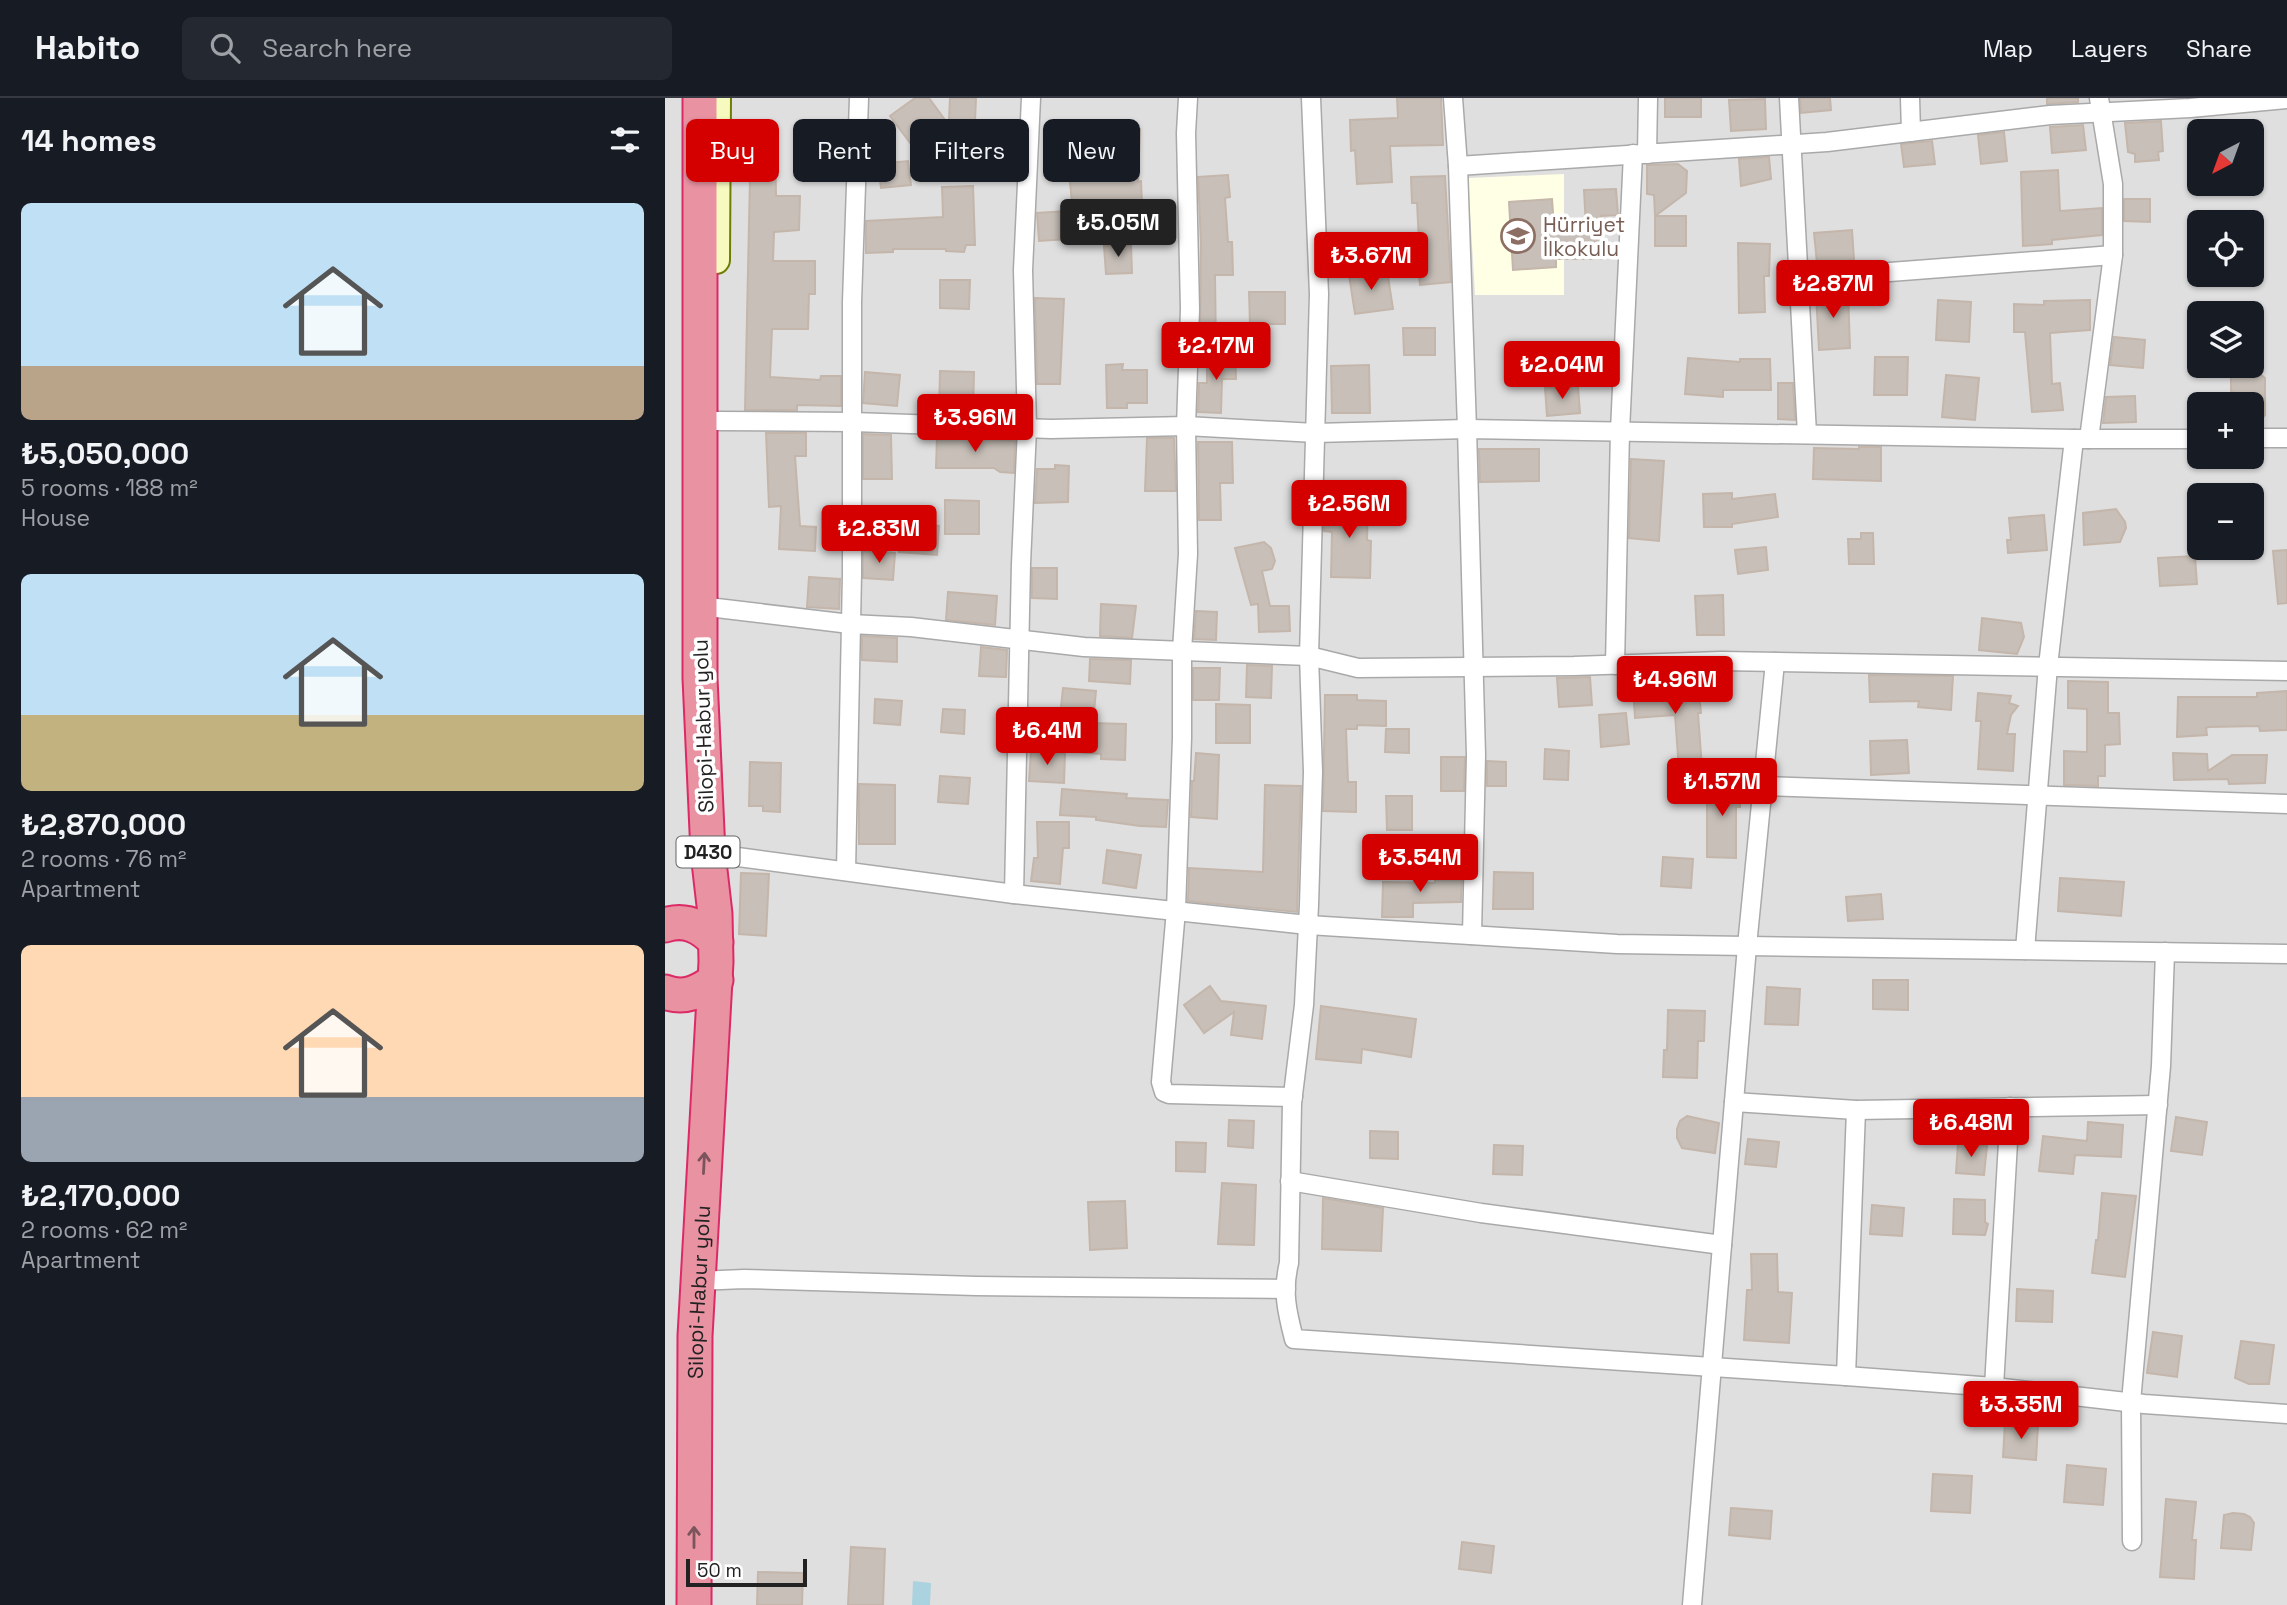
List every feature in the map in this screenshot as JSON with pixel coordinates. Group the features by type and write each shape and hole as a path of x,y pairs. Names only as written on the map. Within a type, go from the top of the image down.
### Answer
{"highway":[{"name":"Silopi-Habur yolu","path":"694,1605 694,1400 698,1281 716,980 700,678 708,607 699,98"},
{"path":"665,925 680,922 690,924 700,928 716,942"},
{"path":"665,992 681,996 692,994 716,980"}],"street":[{"path":"717,98 716,421 708,607 1084,647 1309,656 1358,668 1721,661 2287,671"},
{"path":"846,872 853,422 852,302 859,98"},
{"path":"1014,894 1027,428 1023,270 1031,98"},
{"path":"1188,98 1188,554 1182,651 1176,909 1161,1082 1164,1092 1293,1097"},
{"path":"1311,98 1319,294 1309,656 1313,772 1304,1005 1293,1097 1285,1304 1294,1339 1994,1387 2131,1402 2287,1414"},
{"path":"1453,98 1458,166 1476,755 1472,935"},
{"path":"1615,664 1621,431 1640,154 1649,98"},
{"path":"1789,98 1807,434"},
{"path":"1910,98 1911,132"},
{"path":"1458,166 1791,144 2050,115 2100,104 2190,108 2282,99"},
{"path":"2025,950 2048,666 2113,255 2113,184 2100,104"},
{"path":"1798,279 2113,255"},
{"path":"716,421 1027,428 1186,426 1315,433 1467,429 2187,439"},
{"path":"2264,438 2287,438"},
{"path":"1692,1605 1747,946 1775,662"},
{"path":"1763,786 2287,804"},
{"path":"708,853 1014,894 1308,925 1618,944 2287,954"},
{"path":"2132,1541 2131,1402 2161,1066 2165,952"},
{"path":"1734,1102 1856,1110 2158,1105"},
{"path":"1994,1387 2010,1107"},
{"path":"1846,1376 1856,1110"},
{"path":"1290,1181 1481,1213 1722,1245"},
{"path":"698,1281 744,1279 976,1286 1286,1289"}],"shaded area":[{"path":"665,98 2287,98 2287,1605 665,1605"},
{"name":"Hürriyet İlkokulu","path":"1564,174 1564,295 1475,295 1468,178"}],"water":[{"path":"913,1581 931,1583 930,1605 912,1605"}],"building":[{"path":"915,98 929,98 944,119 910,119 910,143 896,124 896,119 890,116"},
{"path":"950,98 976,98 975,119 949,119"},
{"path":"1397,98 1441,98 1443,145 1390,146 1392,182 1357,184 1355,150 1351,151 1350,120 1398,118"},
{"path":"1665,98 1701,98 1701,117 1665,117"},
{"path":"1800,98 1830,98 1831,110 1801,113"},
{"path":"2047,98 2078,98 2078,102 2047,104"},
{"path":"1765,99 1766,129 1731,131 1729,100"},
{"path":"2161,121 2163,151 2158,152 2159,160 2135,162 2135,154 2128,152 2125,123"},
{"path":"2083,125 2086,150 2052,153 2050,127"},
{"path":"2004,132 2007,161 1981,164 1978,135"},
{"path":"1932,141 1935,164 1904,167 1901,144"},
{"path":"1769,157 1771,179 1741,186 1739,159"},
{"path":"908,161 911,185 881,188 880,182 896,182 896,162"},
{"path":"1678,164 1687,171 1686,193 1655,216 1654,195 1647,194 1647,165"},
{"path":"2058,170 2060,211 2102,208 2102,235 2023,246 2021,172"},
{"path":"1228,175 1230,197 1225,198 1228,242 1232,242 1233,275 1215,275 1216,350 1200,350 1201,243 1198,177"},
{"path":"1445,176 1451,282 1420,285 1415,243 1419,242 1417,203 1412,203 1411,177"},
{"path":"1141,181 1142,205 1112,206 1112,201 1072,203 1070,182"},
{"path":"750,182 776,182 776,196 800,196 799,230 774,232 773,261 815,261 815,294 809,294 808,329 772,329 770,377 820,380 821,376 841,376 841,406 797,405 797,410 745,410"},
{"path":"973,186 975,245 966,245 964,252 946,249 893,249 893,252 866,253 866,221 943,217 942,187"},
{"path":"1616,189 1618,215 1601,216 1602,259 1556,259 1556,267 1513,270 1509,202 1552,199 1554,227 1586,227 1584,190"},
{"path":"2124,199 2150,199 2150,222 2124,221"},
{"path":"1066,211 1068,239 1039,241 1037,213"},
{"path":"1655,216 1686,216 1686,246 1655,246"},
{"path":"1852,230 1854,260 1817,263 1814,233"},
{"path":"1738,243 1770,244 1769,276 1764,276 1765,312 1739,313"},
{"path":"1131,245 1132,273 1106,274 1104,246"},
{"path":"1387,270 1393,309 1355,314 1349,275"},
{"path":"940,280 970,280 969,309 940,308"},
{"path":"1848,291 1850,348 1819,350 1816,293"},
{"path":"1249,292 1285,292 1285,324 1250,324"},
{"path":"1035,298 1064,299 1060,384 1037,384"},
{"path":"1938,300 1971,302 1969,342 1936,340"},
{"path":"2090,300 2090,330 2050,333 2052,384 2060,383 2063,410 2032,412 2025,332 2014,332 2014,304 2044,305 2044,301"},
{"path":"1403,328 1435,328 1435,355 1404,355"},
{"path":"2114,337 2145,340 2143,368 2110,365"},
{"path":"1207,354 1235,354 1236,379 1222,379 1221,413 1198,412 1199,383 1207,383"},
{"path":"1875,357 1908,357 1907,395 1874,395"},
{"path":"1688,358 1740,362 1740,359 1770,359 1771,390 1723,390 1723,397 1685,394"},
{"path":"1123,364 1122,370 1147,370 1147,403 1127,403 1127,408 1107,408 1106,365"},
{"path":"1369,365 1370,413 1332,413 1331,366"},
{"path":"940,371 974,372 973,411 968,411 968,415 939,414"},
{"path":"865,372 900,375 897,406 863,403"},
{"path":"1946,375 1979,378 1975,420 1942,417"},
{"path":"2264,377 2265,415 2264,392 2231,391 2231,378"},
{"path":"1778,383 1793,383 1795,420 1778,419"},
{"path":"1578,386 1580,413 1547,416 1545,388"},
{"path":"2135,396 2136,422 2103,423 2106,397"},
{"path":"766,433 806,433 806,456 795,456 800,526 816,527 815,551 779,549 781,506 769,507"},
{"path":"863,434 891,435 892,479 863,479"},
{"path":"937,436 1015,441 1014,473 1000,472 994,468 936,468"},
{"path":"1147,438 1174,438 1176,491 1145,491"},
{"path":"1198,442 1232,442 1233,483 1220,483 1221,520 1199,520"},
{"path":"1881,447 1881,481 1813,479 1814,448"},
{"path":"1479,449 1539,449 1539,481 1480,482"},
{"path":"1631,459 1664,461 1659,541 1629,538"},
{"path":"1055,465 1069,466 1068,502 1035,503 1037,469 1055,469"},
{"path":"1732,493 1732,499 1775,494 1778,517 1732,524 1732,527 1704,527 1703,494"},
{"path":"945,500 979,501 979,534 945,534"},
{"path":"1325,503 1368,504 1370,578 1331,577 1332,532 1324,531"},
{"path":"2116,509 2126,528 2120,542 2084,545 2083,513"},
{"path":"2044,515 2047,550 2008,553 2007,540 2011,540 2009,518"},
{"path":"901,523 939,526 937,555 899,552"},
{"path":"1861,533 1873,533 1874,564 1849,564 1848,539 1861,539"},
{"path":"1264,542 1271,548 1275,561 1272,569 1262,571 1270,606 1289,606 1290,631 1259,632 1258,604 1251,605 1235,548"},
{"path":"1766,547 1768,570 1738,574 1735,550"},
{"path":"2287,550 2287,603 2278,604 2273,551"},
{"path":"863,551 895,553 893,580 863,578"},
{"path":"2187,556 2187,560 2195,560 2197,584 2160,586 2158,558"},
{"path":"1032,568 1057,568 1057,599 1032,598"},
{"path":"809,577 840,579 839,609 807,607"},
{"path":"948,592 997,596 995,625 946,620"},
{"path":"1723,595 1724,635 1697,635 1695,596"},
{"path":"1101,604 1136,606 1132,638 1100,636"},
{"path":"1196,611 1217,612 1216,640 1194,639"},
{"path":"1982,618 2021,623 2024,637 2017,654 1979,650"},
{"path":"862,636 897,638 897,662 862,660"},
{"path":"981,647 1007,650 1006,677 979,676"},
{"path":"1090,659 1131,660 1130,684 1089,681"},
{"path":"1247,665 1272,666 1271,698 1246,697"},
{"path":"1193,668 1220,668 1219,700 1193,700"},
{"path":"1869,675 1953,676 1951,710 1918,707 1919,701 1870,702"},
{"path":"1590,677 1592,705 1559,707 1557,678"},
{"path":"2068,681 2108,682 2108,713 2119,713 2120,744 2105,745 2105,776 2098,776 2098,786 2064,785 2064,751 2087,752 2087,709 2068,708"},
{"path":"1698,682 1702,768 1679,770 1675,715 1635,718 1633,687"},
{"path":"1063,688 1096,691 1093,723 1126,724 1125,760 1101,759 1101,754 1067,751 1070,718 1060,717"},
{"path":"2287,691 2287,730 2260,731 2259,726 2209,727 2206,728 2207,735 2177,737 2178,697 2257,697 2257,693"},
{"path":"1978,693 2011,696 2009,703 2018,706 2011,715 2007,734 2015,734 2013,771 1978,769 1981,721 1976,721"},
{"path":"1325,695 1357,695 1357,700 1386,701 1386,726 1357,725 1357,729 1346,729 1348,782 1356,782 1356,812 1323,811"},
{"path":"875,699 902,701 900,725 874,723"},
{"path":"1216,704 1250,705 1250,743 1216,743"},
{"path":"943,709 965,710 964,734 941,732"},
{"path":"1626,713 1629,744 1601,747 1599,715"},
{"path":"1386,729 1409,729 1409,753 1385,752"},
{"path":"1907,740 1909,773 1871,775 1870,741"},
{"path":"1545,749 1569,751 1568,780 1544,779"},
{"path":"1031,751 1065,753 1064,783 1029,781"},
{"path":"1196,753 1219,755 1217,819 1191,817"},
{"path":"2173,753 2207,754 2208,771 2232,755 2267,755 2265,783 2229,784 2228,779 2174,780"},
{"path":"1441,757 1465,757 1464,791 1441,791"},
{"path":"1487,761 1506,762 1506,786 1487,786"},
{"path":"750,762 781,763 780,812 763,811 763,806 749,806"},
{"path":"940,776 970,778 968,804 938,802"},
{"path":"1707,780 1740,781 1740,807 1736,807 1736,858 1707,857"},
{"path":"859,784 895,785 895,844 859,844"},
{"path":"1265,785 1301,786 1297,912 1188,901 1189,868 1263,872"},
{"path":"1062,789 1127,794 1126,798 1168,800 1166,827 1060,815"},
{"path":"1386,796 1412,796 1412,830 1387,830"},
{"path":"1037,822 1069,822 1069,848 1063,848 1060,884 1031,881 1034,858 1038,858"},
{"path":"1107,850 1141,855 1136,888 1103,883"},
{"path":"1663,857 1693,859 1691,888 1661,886"},
{"path":"1494,872 1533,873 1533,909 1493,909"},
{"path":"741,873 769,874 766,936 739,934"},
{"path":"1435,874 1462,874 1461,902 1413,903 1413,917 1382,917 1383,882 1435,883"},
{"path":"2060,878 2124,882 2121,916 2058,911"},
{"path":"1881,894 1883,919 1848,921 1846,897"},
{"path":"1873,980 1908,980 1908,1010 1873,1009"},
{"path":"1210,986 1221,1001 1266,1006 1262,1039 1231,1035 1234,1012 1204,1033 1184,1005"},
{"path":"1767,987 1800,989 1798,1025 1765,1024"},
{"path":"1321,1006 1416,1019 1411,1057 1362,1049 1361,1063 1316,1059"},
{"path":"1668,1010 1705,1011 1704,1041 1698,1041 1697,1078 1663,1077"},
{"path":"1687,1116 1719,1123 1715,1153 1682,1148 1677,1138 1677,1129 1680,1121"},
{"path":"2176,1117 2207,1122 2202,1155 2171,1151"},
{"path":"1229,1120 1254,1121 1253,1148 1228,1146"},
{"path":"2088,1122 2123,1125 2121,1157 2075,1155 2073,1174 2039,1171 2043,1136 2087,1141"},
{"path":"1370,1131 1398,1132 1398,1159 1370,1158"},
{"path":"1748,1139 1779,1142 1776,1167 1745,1164"},
{"path":"1176,1142 1206,1143 1205,1172 1176,1171"},
{"path":"1958,1143 1987,1146 1984,1175 1956,1173"},
{"path":"1494,1145 1523,1146 1522,1175 1493,1174"},
{"path":"1222,1183 1256,1185 1254,1245 1218,1244"},
{"path":"2102,1193 2136,1196 2125,1277 2092,1273"},
{"path":"1323,1198 1383,1208 1381,1251 1322,1249"},
{"path":"1954,1199 1985,1200 1985,1222 1988,1224 1985,1235 1953,1234"},
{"path":"1125,1201 1127,1248 1090,1250 1088,1202"},
{"path":"1872,1205 1904,1208 1902,1236 1870,1234"},
{"path":"1751,1254 1777,1254 1778,1292 1792,1293 1789,1343 1744,1340 1747,1290 1752,1290"},
{"path":"2017,1289 2053,1291 2052,1322 2016,1321"},
{"path":"2153,1332 2182,1336 2177,1377 2147,1373"},
{"path":"2241,1341 2274,1345 2269,1384 2249,1384 2235,1378"},
{"path":"2005,1422 2038,1425 2036,1460 2003,1457"},
{"path":"2067,1465 2106,1469 2103,1505 2064,1502"},
{"path":"1933,1474 1972,1476 1970,1513 1931,1511"},
{"path":"2166,1499 2196,1502 2192,1540 2196,1540 2194,1579 2160,1577"},
{"path":"1731,1508 1772,1511 1770,1539 1729,1535"},
{"path":"2244,1514 2254,1523 2251,1550 2221,1548 2224,1515"},
{"path":"1462,1542 1494,1546 1491,1573 1459,1569"},
{"path":"851,1547 885,1549 883,1605 848,1605"},
{"path":"758,1572 803,1573 802,1605 757,1605"}],"place":[{"name":"Hürriyet İlkokulu","path":"1518,236"}]}
